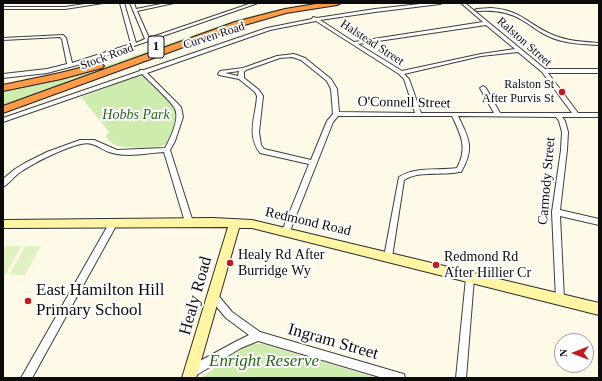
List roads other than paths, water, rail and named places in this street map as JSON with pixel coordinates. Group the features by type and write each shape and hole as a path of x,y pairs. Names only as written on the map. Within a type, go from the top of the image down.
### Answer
{"highway":[{"name":"Stock Road","path":"3,88 98,66 240,18 277,8 308,3"},
{"name":"Stock Road","path":"3,110 238,24 285,11 337,3"}],"street":[{"path":"3,8 65,8 101,3"},
{"path":"122,3 134,44"},
{"path":"132,3 147,40"},
{"path":"136,10 172,3"},
{"path":"3,76 47,71 70,65 256,3"},
{"name":"Curven Road","path":"3,120 142,71 269,29 314,18 440,3"},
{"name":"Ralston Street","path":"459,3 488,23 544,71 576,115"},
{"name":"Ralston Street","path":"463,3 468,8"},
{"path":"477,10 498,10 507,12 520,17 551,36 569,41 599,44"},
{"name":"Halstead Street","path":"314,18 401,73 406,79 419,115"},
{"path":"354,43 488,23"},
{"path":"3,39 61,36 64,38 70,65"},
{"path":"401,73 481,55 519,50"},
{"path":"286,231 330,121 336,114 334,89 329,80 303,59 292,55 279,57 244,69 222,72 221,74 241,78 257,91 260,96 256,135 257,146 262,151 313,163"},
{"path":"241,78 241,72 244,69"},
{"path":"142,71 178,107 180,117 172,142 167,150 189,222"},
{"path":"544,71 599,71"},
{"path":"483,88 498,115"},
{"name":"O'Connell Street","path":"336,114 599,115"},
{"path":"388,257 400,179 406,174 416,172 452,172 459,170 462,166 467,145 454,115"},
{"name":"Carmody Street","path":"558,115 562,121 564,132 564,150 556,212 560,299"},
{"path":"3,184 7,178 19,168 80,142 89,140 98,141 110,150 118,152 167,150"},
{"path":"556,212 599,222"},
{"path":"26,378 114,222"},
{"name":"Redmond Road","path":"3,224 189,222 252,224 286,231 599,309"},
{"name":"Healy Road","path":"190,375 235,223"},
{"path":"461,378 470,278"},
{"name":"Ingram Street","path":"214,297 229,315 258,336 400,378"},
{"path":"190,375 238,345 258,336"}],"place":[{"name":"Ralston St After Purvis St","path":"562,92"},
{"name":"Healy Rd After Burridge Wy","path":"230,263"},
{"name":"Redmond Rd After Hillier Cr","path":"436,265"},
{"name":"East Hamilton Hill Primary School","path":"28,301"}],"park label":[{"name":"Hobbs Park","path":"136,115"},
{"name":"Enright Reserve","path":"264,362"}]}
